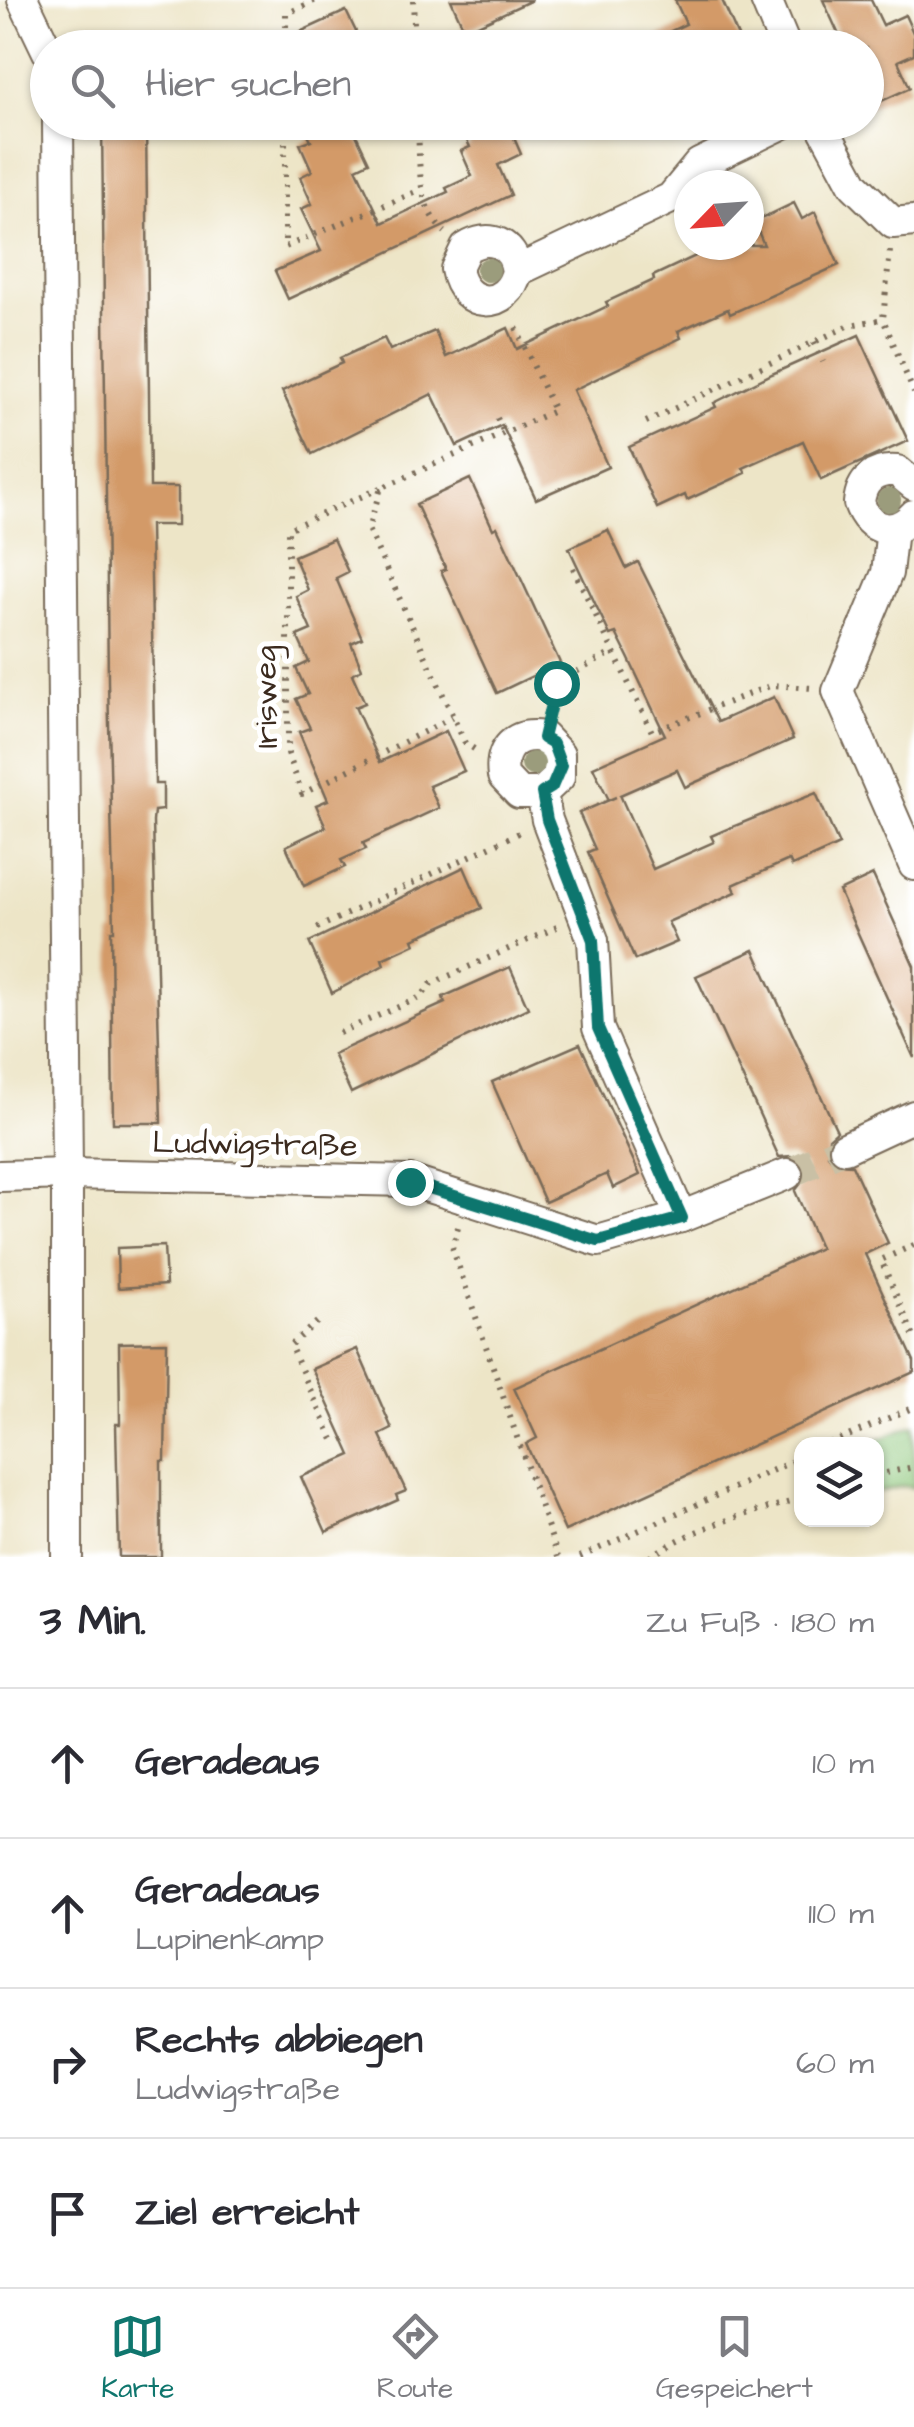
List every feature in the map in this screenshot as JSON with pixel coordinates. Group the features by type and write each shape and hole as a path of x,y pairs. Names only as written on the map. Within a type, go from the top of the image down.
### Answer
{"street":[{"path":"23,0 37,30"},
{"path":"766,0 778,30"},
{"path":"58,140 67,1557"},
{"path":"517,271 670,198 699,164 749,140"},
{"path":"830,140 854,186 903,222"},
{"path":"476,242 500,242 515,260 517,271 508,292 499,298 475,299 464,292 456,269 466,248 476,242"},
{"path":"903,522 880,529 870,523 859,503 860,492 875,474 886,470 897,472 914,484"},
{"path":"903,522 887,572 838,691 914,865"},
{"path":"545,807 561,766 553,744 543,738 520,737 510,744 502,765 503,776 510,786 531,795 545,807 593,940 598,1028 682,1218"},
{"path":"845,1148 914,1116"},
{"name":"Ludwigstraße","path":"0,1176 410,1182 598,1241 682,1218 787,1174"}],"path":[{"path":"286,30 286,14 316,0"},
{"path":"414,0 415,30"},
{"path":"286,140 285,248 421,190"},
{"path":"419,140 421,190 439,226 466,248"},
{"path":"903,222 883,319 914,392"},
{"name":"Irisweg","path":"453,717 302,794 288,753 288,529 554,410 499,298"},
{"path":"646,422 850,326 883,319"},
{"path":"814,342 823,362"},
{"path":"497,418 504,433"},
{"path":"381,488 368,529 464,744 502,765"},
{"path":"574,568 652,732 772,684 838,691"},
{"path":"543,738 556,683 614,652"},
{"path":"317,928 545,807"},
{"path":"339,1033 421,997 431,984 584,916"},
{"path":"467,1200 452,1247 558,1557"},
{"path":"914,1245 880,1260 914,1336"},
{"path":"318,1322 290,1345 336,1444"},
{"path":"846,1437 914,1407"},
{"path":"580,1557 794,1462"},
{"path":"884,1473 914,1467"},
{"path":"650,1557 677,1538 794,1501"}],"green space":[{"path":"914,1425 914,1488 903,1486 884,1491 884,1437"}],"building":[{"path":"451,0 532,0 467,30"},
{"path":"675,0 722,0 735,30 673,30 686,24"},
{"path":"823,0 871,0 883,25 905,15 914,35 914,54 898,61 910,88 884,100 884,30 837,30"},
{"path":"346,11 355,30 304,30"},
{"path":"102,140 146,140 150,487 178,487 178,525 150,525 155,784 163,784 163,810 154,811 153,822 161,1123 113,1123 114,931"},
{"path":"311,140 359,140 369,162 356,168 382,223 448,192 446,188 472,176 461,151 470,147 467,140 515,140 521,154 498,165 511,195 288,299 275,271 321,251 301,209 312,204 300,177 312,171 300,144"},
{"path":"794,203 802,219 815,212 839,265 730,314 728,309 678,331 681,338 573,390 608,467 536,499 502,425 457,446 432,394 312,454 282,391 384,338 390,350 435,331 446,357 508,328 517,349 608,306 606,302 687,260 764,260 764,217"},
{"path":"859,335 908,441 821,480 803,441 743,468 746,473 687,500 685,495 657,508 629,447 716,407 714,403 772,374"},
{"path":"470,479 493,529 497,527 560,663 497,693 441,571 446,569 416,504"},
{"path":"608,530 626,568 638,562 718,722 774,697 793,739 685,787 677,770 620,795 653,869 714,842 711,836 816,793 839,845 792,866 789,860 733,885 736,892 668,922 677,942 635,960 588,852 595,849 579,813 616,797 609,800 593,767 665,735 616,633 610,635 569,548"},
{"path":"333,539 348,572 336,578 362,638 351,643 362,669 352,674 365,703 355,707 380,762 446,731 464,771 429,786 439,808 363,843 366,849 341,860 345,867 304,886 286,846 326,827 316,805 328,800 299,732 310,728 296,699 308,694 296,668 309,662 297,636 311,630 296,596 308,590 294,556"},
{"path":"464,867 482,908 413,939 415,944 382,959 384,965 332,993 309,942"},
{"path":"873,875 914,966 914,1058 839,891"},
{"path":"754,950 837,1131 829,1138 828,1155 835,1164 852,1165 888,1243 865,1254 914,1361 914,1372 565,1531 526,1444 537,1438 514,1388 820,1248 795,1191 805,1178 804,1166 791,1156 779,1157 696,976"},
{"path":"510,967 528,1008 351,1093 333,1054 445,1003 443,997"},
{"path":"580,1044 640,1175 613,1188 607,1174 545,1202 492,1082"},
{"path":"164,1246 166,1285 118,1288 117,1248"},
{"path":"167,1342 161,1557 119,1557 119,1343"},
{"path":"357,1349 392,1429 380,1435 406,1491 396,1495 398,1500 326,1532 301,1477 351,1455 312,1369"}],"tunnel":[{"path":"787,1174 845,1148"}],"route":[{"path":"410,1182 598,1241 682,1218 598,1028 593,940 547,820 542,793 552,787 561,766 553,744 543,738 556,683"}]}
